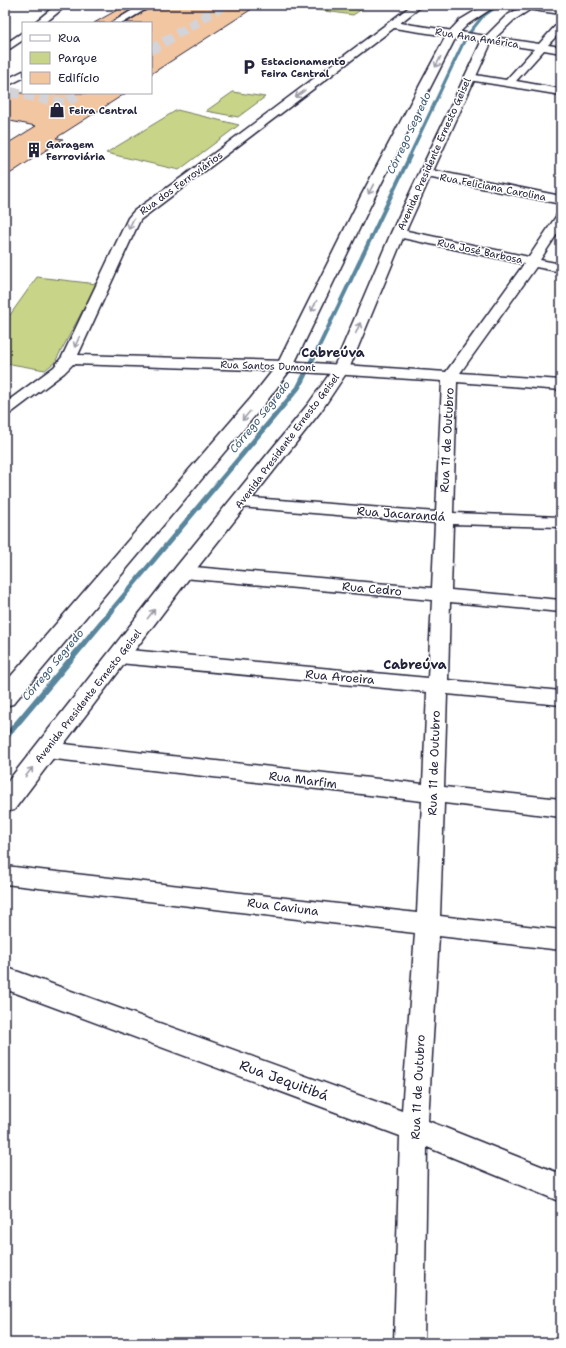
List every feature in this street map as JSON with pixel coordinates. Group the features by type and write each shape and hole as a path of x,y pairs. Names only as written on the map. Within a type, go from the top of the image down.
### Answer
{"main road":[{"path":"5,698 287,366 368,196 453,34 464,22 492,5"},
{"name":"Avenida Presidente Ernesto Geisel","path":"5,803 183,572 315,406 340,369 398,233 486,39 510,18 531,6"}],"street":[{"path":"40,22 62,5"},
{"path":"118,22 148,5"},
{"name":"Rua dos Ferroviários","path":"5,410 59,370 69,359 138,214 189,178 418,5"},
{"path":"531,6 561,11"},
{"name":"Rua Ana América","path":"392,25 561,50"},
{"path":"508,84 561,25"},
{"path":"5,50 22,36"},
{"path":"5,84 22,75"},
{"path":"469,77 561,92"},
{"name":"Rua Feliciana Carolina","path":"426,173 561,200"},
{"name":"Rua 11 de Outubro","path":"409,1343 414,1128 428,924 450,377 532,262 561,218"},
{"name":"Rua José Barbosa","path":"398,233 561,268"},
{"name":"Rua Santos Dumont","path":"69,359 287,366 561,385"},
{"name":"Rua Jacarandá","path":"240,502 444,518 561,522"},
{"name":"Rua Cedro","path":"183,572 561,606"},
{"name":"Rua Aroeira","path":"118,656 561,698"},
{"name":"Rua Marfim","path":"46,750 433,795 561,808"},
{"name":"Rua Caviuna","path":"5,875 561,940"},
{"name":"Rua Jequitibá","path":"5,978 414,1128 561,1188"}],"green space":[{"path":"283,5 368,5 353,15"},
{"path":"233,92 265,97 238,117 206,111"},
{"path":"177,110 239,125 179,170 106,153"},
{"path":"37,277 97,284 55,362 45,370 5,363 5,322"}],"building":[{"path":"126,5 137,6 112,22 96,22"},
{"name":"Feira Central","path":"154,5 258,5 152,73 152,22 128,22"},
{"name":"Feira Central","path":"5,93 124,94 56,138 63,139 5,177 5,145 36,126 5,120"}],"waterway":[{"name":"Córrego Segredo","path":"409,157 466,37 483,16 499,5"},
{"name":"Córrego Segredo","path":"314,357 410,156"},
{"name":"Córrego Segredo","path":"111,611 298,388 314,356"},
{"name":"Córrego Segredo","path":"5,738 112,610"}],"tunnel":[{"path":"152,49 224,5"},
{"path":"10,92 65,103 79,94"}],"place":[{"name":"Estacionamento Feira Central","path":"249,67"},
{"name":"Feira Central","path":"57,110"},
{"name":"Garagem Ferroviária","path":"34,150"}],"district":[{"name":"Cabreúva","path":"333,352"},
{"name":"Cabreúva","path":"415,664"}]}
